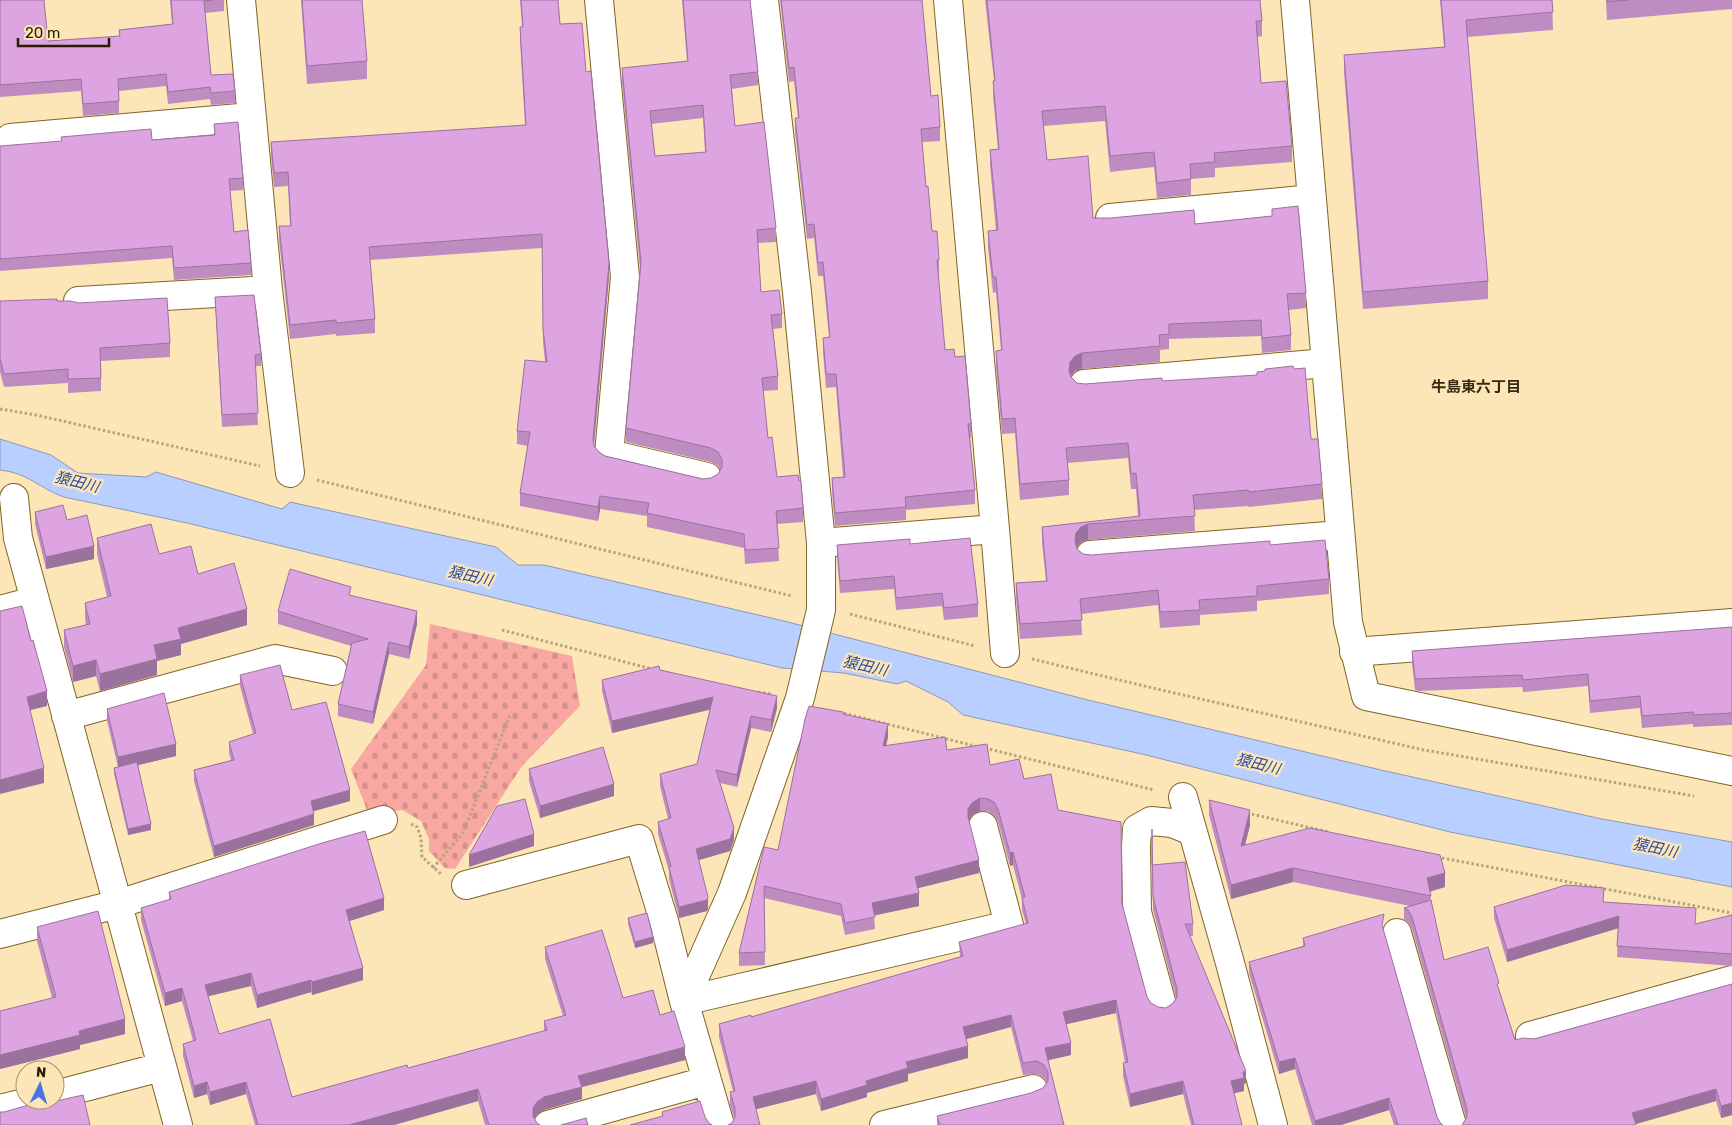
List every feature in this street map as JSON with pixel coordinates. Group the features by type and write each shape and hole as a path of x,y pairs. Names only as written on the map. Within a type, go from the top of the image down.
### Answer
{"street":[{"path":"241,0 268,290 290,473"},
{"path":"599,0 625,277 609,454 707,477"},
{"path":"684,1001 732,893 800,698 821,606 821,543 797,292 764,0"},
{"path":"948,0 1005,653"},
{"path":"1295,0 1348,622 1366,696 1732,771"},
{"path":"10,138 251,116"},
{"path":"1110,218 1312,199"},
{"path":"78,301 268,290"},
{"path":"1084,384 1326,363"},
{"path":"14,498 9,537 34,601 178,1125"},
{"path":"821,543 995,529"},
{"path":"1090,555 1340,535"},
{"path":"0,610 34,601"},
{"path":"1354,652 1732,623"},
{"path":"66,716 276,659 333,671"},
{"path":"1182,797 1230,963 1273,1125"},
{"path":"0,934 118,904 383,820"},
{"path":"1162,1005 1137,912 1137,829 1151,821 1172,823 1192,832"},
{"path":"684,1001 1009,924 983,826"},
{"path":"466,885 639,839 664,921 706,1082 720,1125"},
{"path":"1397,933 1452,1125"},
{"path":"1530,1036 1732,980"},
{"path":"65,1092 161,1067"},
{"path":"548,1125 706,1082"},
{"path":"884,1125 1033,1089"},
{"path":"0,1109 15,1105"}],"path":[{"path":"0,409 36,415 290,473 1166,692 1424,750 1703,797"},
{"path":"502,630 660,671"},
{"path":"756,692 800,698 810,705 1182,797"},
{"path":"433,868 463,833 510,715"},
{"path":"1243,812 1337,834"},
{"path":"383,820 406,821 417,827 421,838 422,856 433,868 456,884 466,885"},
{"path":"1431,856 1732,913"}],"green space":[{"path":"430,624 572,656 580,706 522,766 455,869 445,868 429,851 429,839 421,821 402,810 369,815 351,769 426,665"}],"water":[{"name":"猿田川","path":"0,439 51,455 78,473 146,477 156,472 282,509 290,502 496,547 518,565 544,565 784,621 1088,700 1381,770 1602,819 1732,842 1732,887 1450,832 1142,754 963,715 948,702 906,681 897,684 844,673 782,668 187,523 64,497 19,474 0,470"}],"building":[{"path":"0,0 44,0 48,41 120,36 119,30 173,24 171,0 213,0 204,1 211,75 233,74 235,91 211,93 210,87 168,92 166,74 118,79 119,101 83,104 81,79 0,85"},
{"path":"302,0 362,0 367,61 307,66"},
{"path":"521,0 558,0 560,24 582,23 586,72 591,71 609,263 593,439 594,446 605,456 703,479 711,478 718,474 722,467 722,459 718,452 711,448 626,428 641,262 622,68 688,61 683,0 750,0 758,72 730,75 735,126 764,122 776,228 757,230 761,292 779,290 782,314 771,315 778,376 762,378 768,438 772,437 777,477 798,475 799,481 801,481 803,508 776,511 779,548 745,550 744,534 647,513 649,503 600,496 598,507 520,493 530,432 517,431 525,360 547,362 543,329 542,234 369,247 375,319 336,323 336,320 290,325 279,226 291,226 288,172 274,173 271,142 526,125 520,27 523,27","holes":["703,105 706,152 655,156 650,111"]},
{"path":"781,0 922,0 931,96 938,95 940,127 921,129 926,187 928,186 932,231 937,231 939,260 937,260 945,350 954,349 955,357 965,356 971,424 968,424 975,490 905,497 906,507 835,513 832,478 845,477 836,374 826,374 823,338 830,337 823,262 818,263 814,224 807,225 795,118 799,118 794,67 789,68"},
{"path":"987,0 1260,0 1262,21 1256,21 1261,83 1286,81 1292,146 1214,153 1215,162 1190,164 1191,179 1157,183 1154,152 1110,156 1105,106 1042,111 1047,160 1088,156 1093,218 1194,210 1195,224 1272,216 1272,209 1298,206 1306,293 1287,294 1291,335 1262,338 1261,320 1169,324 1169,334 1159,335 1160,346 1082,353 1075,356 1070,362 1069,371 1071,377 1077,383 1085,384 1162,378 1162,381 1257,375 1257,372 1265,371 1265,369 1293,366 1294,369 1305,368 1311,439 1318,439 1322,484 1249,492 1248,490 1193,495 1195,516 1088,524 1081,527 1076,533 1075,541 1077,549 1083,554 1091,555 1270,541 1270,545 1325,540 1329,579 1257,586 1257,596 1199,600 1200,610 1160,612 1158,590 1080,599 1082,620 1020,624 1016,583 1047,581 1042,527 1140,516 1136,473 1131,474 1128,443 1066,448 1069,480 1020,484 1015,418 1002,419 996,351 1002,350 996,277 993,277 988,231 998,230 990,150 999,149"},
{"path":"1441,0 1552,0 1553,12 1466,20 1488,281 1363,292 1344,55 1445,47"},
{"path":"1607,0 1628,0 1607,2"},
{"path":"238,122 243,178 229,179 234,232 248,230 251,263 174,268 172,246 0,259 0,146 62,141 61,137 151,129 152,140 215,135 214,124"},
{"path":"254,295 261,354 255,355 258,413 222,415 215,297"},
{"path":"167,298 170,343 100,348 101,378 68,379 68,369 4,374 0,358 0,301 57,299 57,301 79,303"},
{"path":"63,505 67,520 87,515 94,546 46,557 35,512"},
{"path":"151,524 159,554 191,546 198,574 234,563 247,609 178,628 181,639 154,645 157,659 100,674 96,660 73,666 64,630 90,624 85,603 111,596 97,538"},
{"path":"970,538 978,604 944,608 942,593 896,598 894,576 840,581 837,545 910,539 910,544"},
{"path":"290,569 351,587 349,595 417,611 409,647 389,642 373,712 338,704 352,643 368,639 278,611"},
{"path":"22,606 47,691 27,697 44,768 0,780 0,611"},
{"path":"1732,627 1732,713 1693,715 1693,712 1642,716 1640,696 1590,701 1588,674 1523,680 1522,675 1415,678 1412,651"},
{"path":"280,665 292,710 326,702 350,790 311,801 314,814 214,846 194,770 234,760 229,742 256,733 240,675"},
{"path":"659,666 660,670 777,696 771,720 751,716 737,775 716,770 734,828 730,839 696,849 708,897 707,900 679,907 669,867 671,866 658,822 671,818 660,774 697,764 713,697 612,721 602,680"},
{"path":"164,693 176,744 118,757 107,709"},
{"path":"809,706 843,712 843,714 888,724 883,746 945,737 947,750 987,744 990,765 1019,759 1024,779 1051,774 1058,810 1121,822 1122,904 1147,997 1151,1003 1158,1007 1166,1008 1173,1003 1177,997 1177,989 1153,897 1152,865 1185,862 1193,924 1185,924 1246,1071 1243,1072 1244,1078 1231,1081 1242,1125 1194,1125 1183,1081 1130,1094 1123,1063 1128,1062 1116,1000 1063,1012 1071,1043 1045,1048 1064,1125 940,1125 937,1116 1031,1093 1043,1088 1048,1081 1048,1072 1044,1065 1037,1061 1023,1063 1011,1015 963,1027 968,1046 906,1062 908,1068 866,1081 867,1085 821,1099 816,1081 753,1097 760,1125 728,1125 732,1123 735,1117 735,1108 730,1092 735,1091 719,1024 751,1015 751,1017 963,956 959,942 1028,923 1022,898 1025,897 1013,852 1010,853 998,809 994,802 980,798 972,803 968,809 968,817 979,860 915,877 919,893 872,903 875,917 845,923 841,904 764,886 765,952 739,953 764,847 778,850"},
{"path":"603,747 614,784 540,806 529,769"},
{"path":"137,762 151,824 128,829 114,768"},
{"path":"525,799 534,834 469,855 497,806"},
{"path":"1209,800 1250,810 1241,846 1310,828 1440,855 1445,873 1427,878 1431,896 1293,868 1231,885"},
{"path":"365,831 384,898 346,910 363,968 257,995 251,973 205,985 219,1034 270,1019 292,1097 407,1065 408,1068 547,1030 544,1021 566,1015 545,947 602,930 623,998 653,990 660,1015 674,1011 685,1047 578,1076 582,1087 544,1097 537,1102 533,1108 533,1116 540,1125 489,1125 478,1089 349,1125 258,1125 246,1082 210,1092 207,1082 194,1086 183,1044 196,1040 182,988 165,993 141,908 171,899 169,892"},
{"path":"1566,885 1604,888 1603,902 1696,908 1695,924 1732,915 1732,954 1617,946 1619,916 1507,950 1494,907"},
{"path":"1431,900 1444,960 1488,947 1499,983 1497,984 1515,1040 1523,1038 1534,1039 1732,984 1732,1103 1721,1106 1716,1089 1632,1113 1636,1124 1634,1125 1462,1125 1467,1117 1467,1109 1412,917 1408,910 1404,908"},
{"path":"98,911 125,1019 79,1031 80,1035 0,1055 0,1011 56,997 37,927"},
{"path":"647,913 653,937 635,942 628,918"},
{"path":"1384,914 1382,925 1437,1117 1443,1125 1398,1125 1389,1098 1315,1121 1295,1058 1279,1062 1249,962 1305,946 1303,938"},
{"path":"83,1095 90,1125 0,1125 0,1112 15,1109 65,1110 65,1099"},
{"path":"700,1101 705,1117 712,1125 630,1125 663,1116 662,1112"},
{"path":"586,1118 588,1125 561,1125"}],"district":[{"name":"牛島東六丁目","path":"1476,387"}]}
